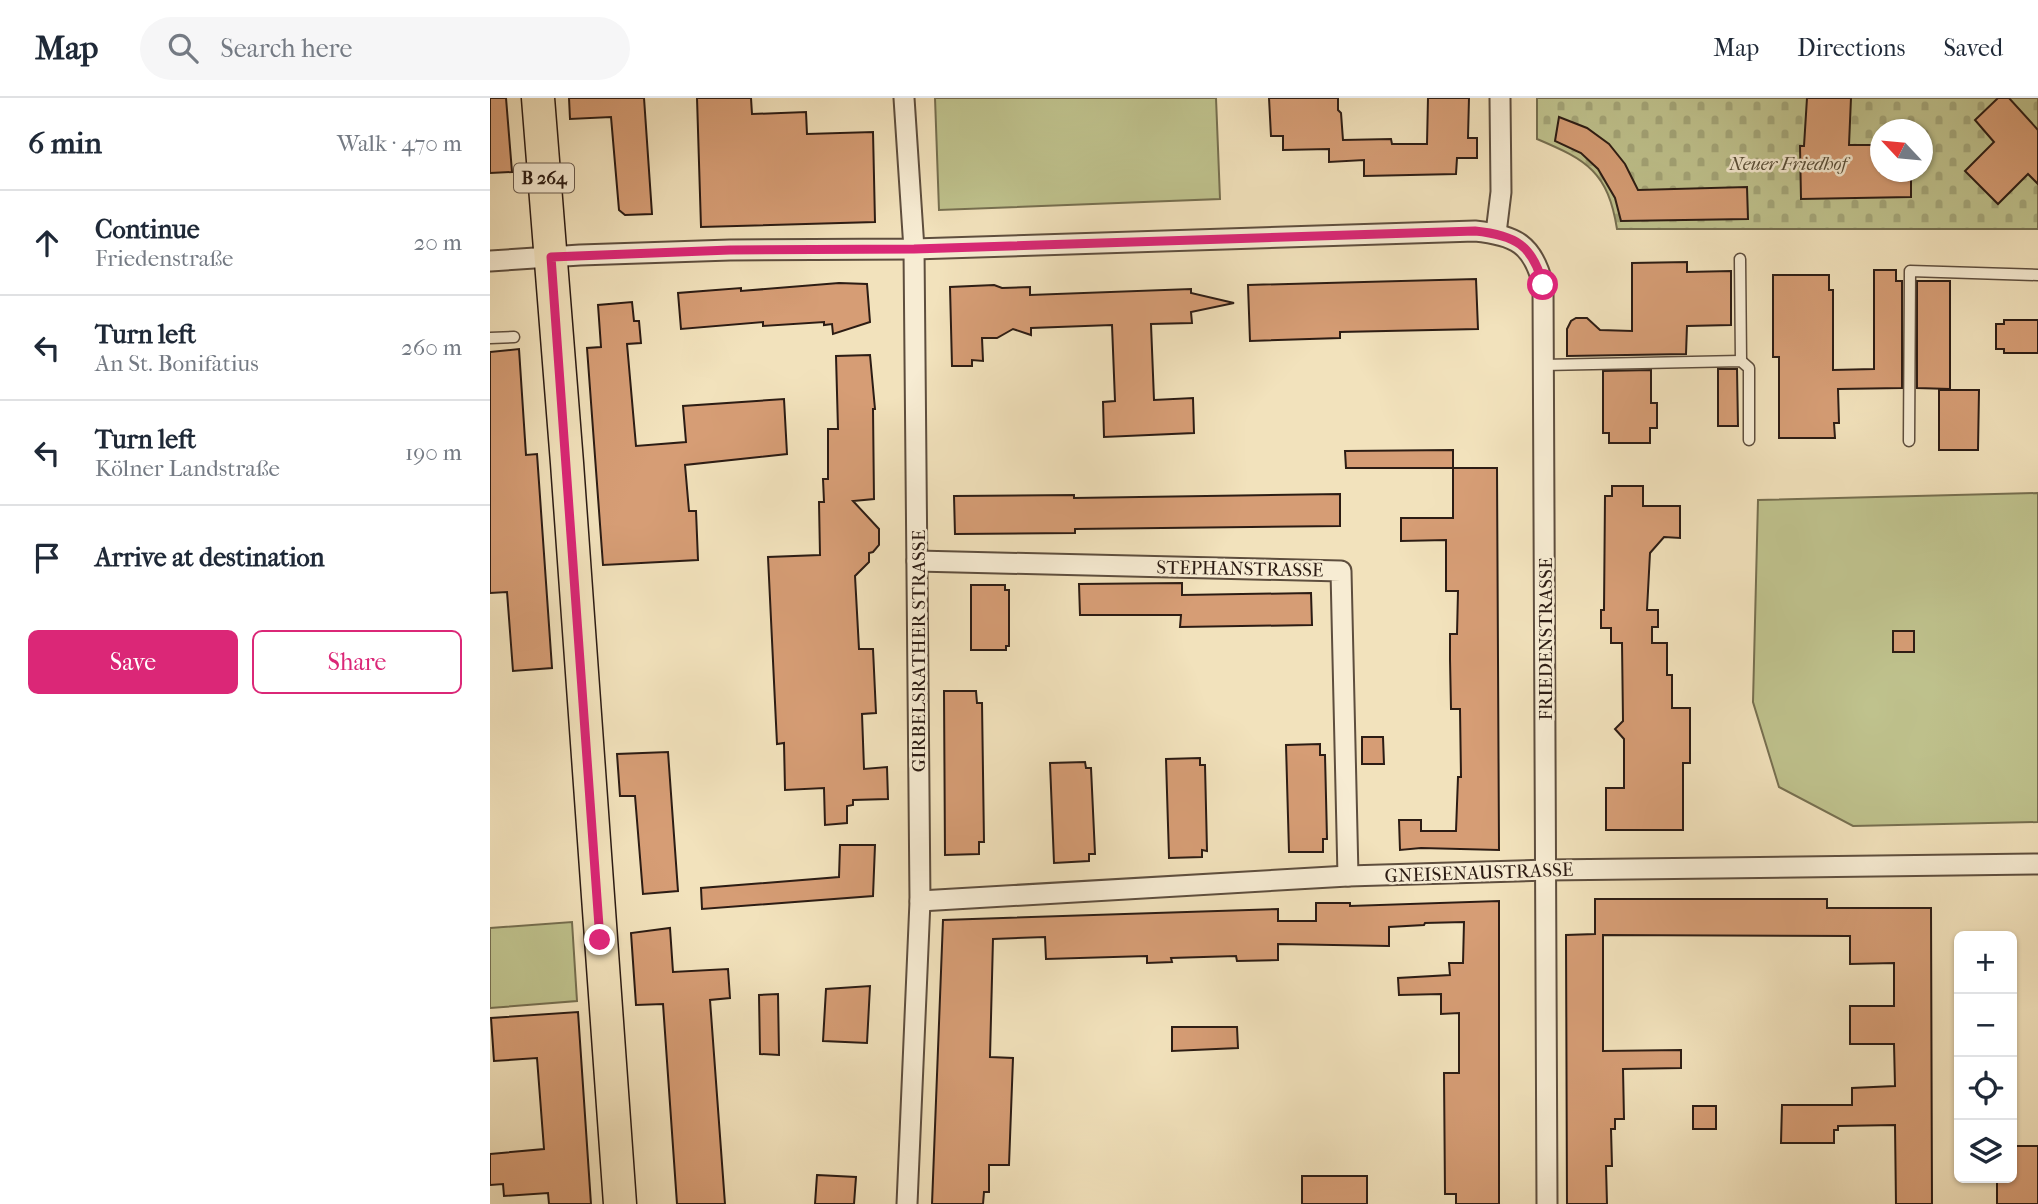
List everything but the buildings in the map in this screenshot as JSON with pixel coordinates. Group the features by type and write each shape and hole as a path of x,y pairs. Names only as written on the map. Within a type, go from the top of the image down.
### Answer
{"main road":[{"name":"B 264","path":"538,98 620,1204"}],"street":[{"name":"GIRBELSRATHER STRASSE","path":"904,98 914,249 920,901 907,1204"},
{"path":"490,261 730,250 914,249 1434,232 1496,233 1501,192 1500,98"},
{"name":"FRIEDENSTRASSE","path":"1496,233 1520,244 1529,252 1538,264 1543,285 1547,1204"},
{"name":"STEPHANSTRASSE","path":"917,562 1341,570 1348,876"},
{"name":"GNEISENAUSTRASSE","path":"920,901 1348,876 1547,870 2038,864"}],"lane":[{"path":"1740,259 1741,361"},
{"path":"1909,440 1910,271 2038,275"},
{"path":"490,338 514,337"},
{"path":"1544,365 1741,361 1749,368 1749,440"}],"green space":[{"path":"935,98 1216,98 1220,199 939,210"},
{"name":"Neuer Friedhof","path":"1537,98 2038,98 2038,229 1617,229 1608,194 1601,181 1592,170 1569,154 1537,139"},
{"path":"2038,493 2038,822 1853,826 1779,787 1753,702 1758,500"},
{"path":"572,922 577,1001 490,1008 490,928"}],"route":[{"path":"600,940 551,257 730,250 914,249 1475,231 1496,233 1520,244 1538,264 1543,285"}]}
